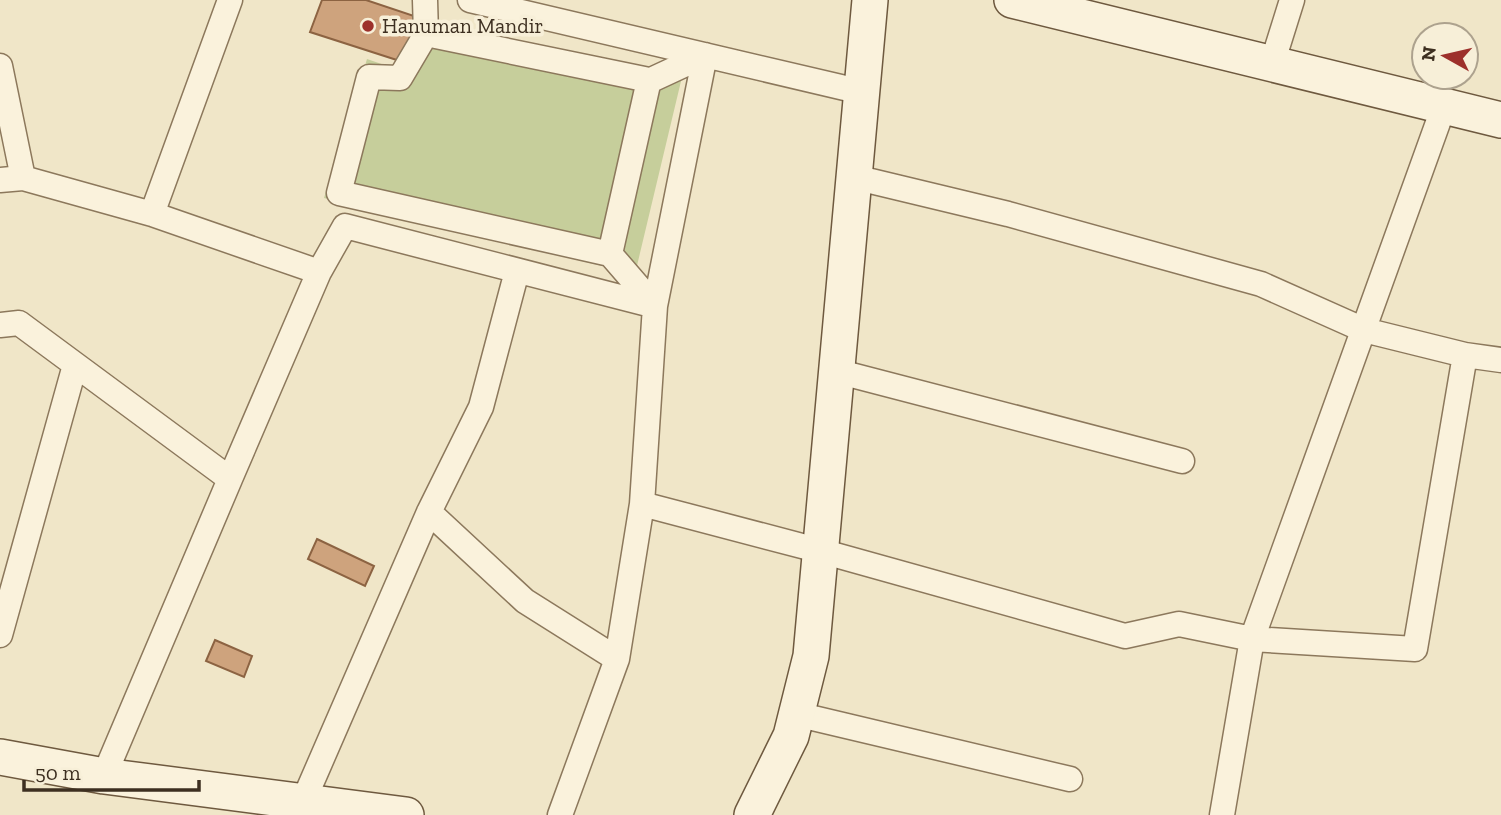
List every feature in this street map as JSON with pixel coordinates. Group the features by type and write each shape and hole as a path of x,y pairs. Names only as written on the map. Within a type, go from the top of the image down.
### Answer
{"street":[{"path":"152,214 230,0"},
{"path":"104,776 319,272 345,226 340,193 369,77 400,78 426,34 425,0"},
{"path":"470,0 862,92"},
{"path":"752,815 791,736 811,656 870,0"},
{"path":"1012,0 1059,6 1272,64 1501,120"},
{"path":"1272,64 1292,0"},
{"path":"426,34 649,81 705,55"},
{"path":"560,815 617,659 642,505 655,306 705,55"},
{"path":"0,66 12,179 152,214 319,272"},
{"path":"610,254 649,81"},
{"path":"1222,815 1252,639 1444,106"},
{"path":"854,177 1008,214 1261,284 1364,330 1465,355 1501,360"},
{"path":"340,193 610,254 655,306"},
{"path":"345,226 655,306"},
{"path":"303,802 429,512 481,407 517,271"},
{"path":"0,325 19,323 230,479"},
{"path":"642,505 821,551 1125,636 1179,624 1252,639 1415,649 1465,355"},
{"path":"0,635 75,365"},
{"path":"836,371 1182,461"},
{"path":"429,512 525,601 617,659"},
{"path":"796,714 1070,779"},
{"path":"0,757 104,776 406,815"}],"green space":[{"path":"431,28 682,77 635,274 324,198 367,59 399,70"}],"building":[{"name":"Hanuman Mandir","path":"322,0 366,0 426,20 403,62 310,32"},
{"path":"317,539 374,566 365,586 308,559"},
{"path":"215,640 252,656 244,677 206,661"}],"place":[{"name":"Hanuman Mandir","path":"368,26"}]}
